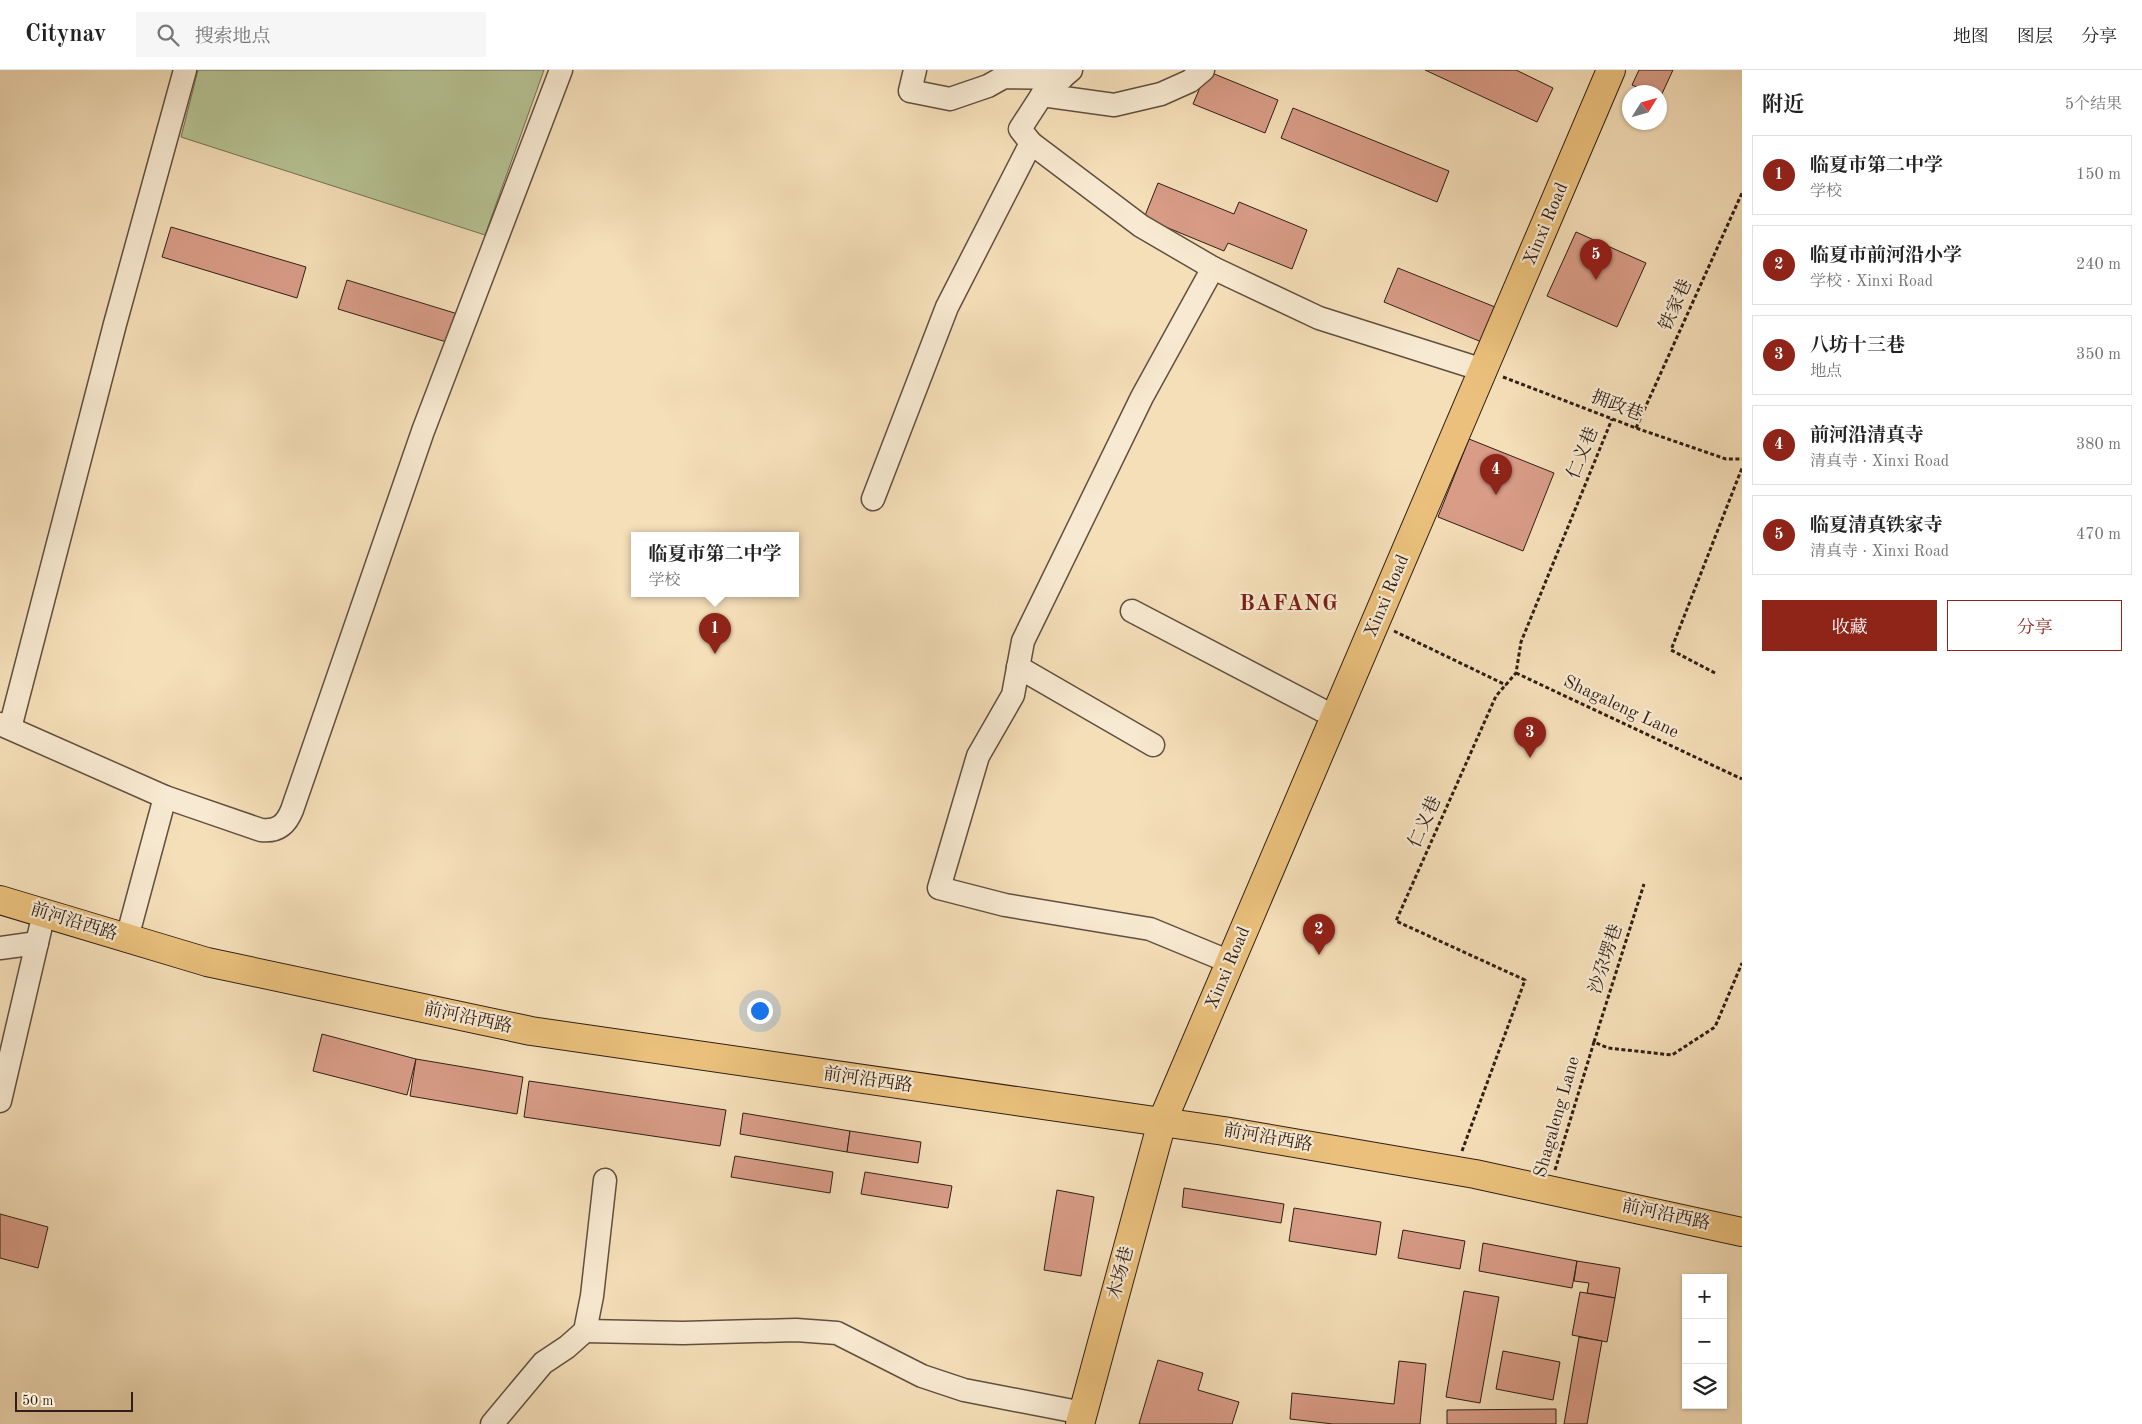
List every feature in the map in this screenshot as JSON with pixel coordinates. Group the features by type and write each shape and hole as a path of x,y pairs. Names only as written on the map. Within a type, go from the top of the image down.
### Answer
{"main road":[{"name":"Xinxi Road","path":"1162,1122 1612,70"},
{"name":"前河沿西路","path":"0,900 207,962 531,1031 1224,1131 1455,1170 1742,1232"},
{"name":"木场巷","path":"1081,1419 1162,1122"}],"street":[{"path":"185,70 5,726 165,797 261,830 277,829 289,818 423,431 561,70"},
{"path":"915,70 910,91 950,99 988,86 1004,73 1066,74"},
{"path":"1042,95 1114,105 1161,94 1190,81 1203,70"},
{"path":"1066,74 1042,95 1020,129 1031,143 1141,226 1213,268 1319,318 1484,370"},
{"path":"873,498 947,307 1031,143"},
{"path":"1213,268 1142,397 1023,641 1013,694 978,756 938,888 1005,905 1150,929 1230,962"},
{"path":"1132,611 1335,717"},
{"path":"1018,667 1153,745"},
{"path":"127,938 165,797"},
{"path":"0,1101 44,913"},
{"path":"0,948 37,943"},
{"path":"492,1424 543,1363 567,1347 585,1331 592,1296 605,1180"},
{"path":"585,1331 683,1333 796,1330 837,1333 922,1376 964,1390 1081,1419"}],"path":[{"name":"铁家巷","path":"1636,428 1742,193"},
{"name":"拥政巷","path":"1484,370 1636,428 1726,459 1742,460"},
{"name":"仁义巷","path":"1455,1170 1525,980 1396,921 1496,696 1516,673 1522,642 1612,419"},
{"path":"1715,674 1671,650 1742,468"},
{"path":"1376,622 1506,685"},
{"name":"Shagaleng Lane","path":"1516,673 1742,779"},
{"name":"沙尕塄巷","path":"1594,1042 1644,884"},
{"name":"Shagaleng Lane","path":"1550,1190 1594,1042 1608,1048 1672,1055 1715,1027 1742,963"}],"green space":[{"path":"198,70 544,70 485,235 181,137"}],"building":[{"path":"1425,70 1516,70 1553,88 1537,122"},
{"path":"1639,70 1673,70 1666,85 1632,85"},
{"path":"1207,71 1278,100 1265,133 1193,104"},
{"path":"1293,108 1449,171 1437,202 1281,138"},
{"path":"1158,183 1234,214 1239,202 1307,230 1292,269 1228,243 1224,251 1144,218"},
{"path":"171,227 306,267 297,298 162,257"},
{"path":"1576,232 1646,263 1617,327 1547,296"},
{"path":"1398,268 1520,317 1506,352 1384,302"},
{"path":"347,280 461,315 453,344 338,309"},
{"path":"1469,439 1554,473 1523,551 1438,517"},
{"path":"322,1034 416,1059 407,1095 313,1071"},
{"path":"416,1059 523,1077 517,1114 410,1096"},
{"path":"529,1081 726,1110 720,1146 524,1117"},
{"path":"743,1113 850,1131 847,1152 740,1134"},
{"path":"850,1131 921,1142 918,1163 847,1152"},
{"path":"735,1156 833,1172 830,1193 731,1177"},
{"path":"865,1172 952,1186 948,1208 861,1194"},
{"path":"1184,1188 1284,1204 1281,1223 1182,1207"},
{"path":"1057,1190 1094,1197 1081,1276 1044,1270"},
{"path":"1294,1208 1381,1222 1376,1255 1289,1241"},
{"path":"0,1214 48,1227 38,1268 0,1258"},
{"path":"1403,1230 1465,1241 1460,1269 1398,1258"},
{"path":"1483,1243 1577,1261 1572,1288 1479,1271"},
{"path":"1577,1261 1620,1268 1615,1298 1587,1293 1589,1283 1574,1281"},
{"path":"1464,1291 1499,1297 1480,1403 1446,1397"},
{"path":"1580,1292 1615,1298 1607,1342 1572,1335"},
{"path":"1579,1337 1602,1341 1587,1424 1564,1424"},
{"path":"1503,1351 1560,1362 1553,1400 1496,1389"},
{"path":"1158,1360 1203,1373 1198,1390 1239,1402 1232,1424 1139,1424"},
{"path":"1399,1361 1426,1364 1420,1424 1333,1424 1290,1419 1292,1393 1394,1404"},
{"path":"1556,1409 1556,1424 1447,1424 1447,1410"}],"place":[{"name":"临夏清真铁家寺","path":"1596,280"},
{"name":"前河沿清真寺","path":"1496,495"},
{"name":"临夏市第二中学","path":"715,654"},
{"name":"八坊十三巷","path":"1530,758"},
{"name":"临夏市前河沿小学","path":"1319,955"}],"district":[{"name":"BAFANG","path":"1289,604"}]}
